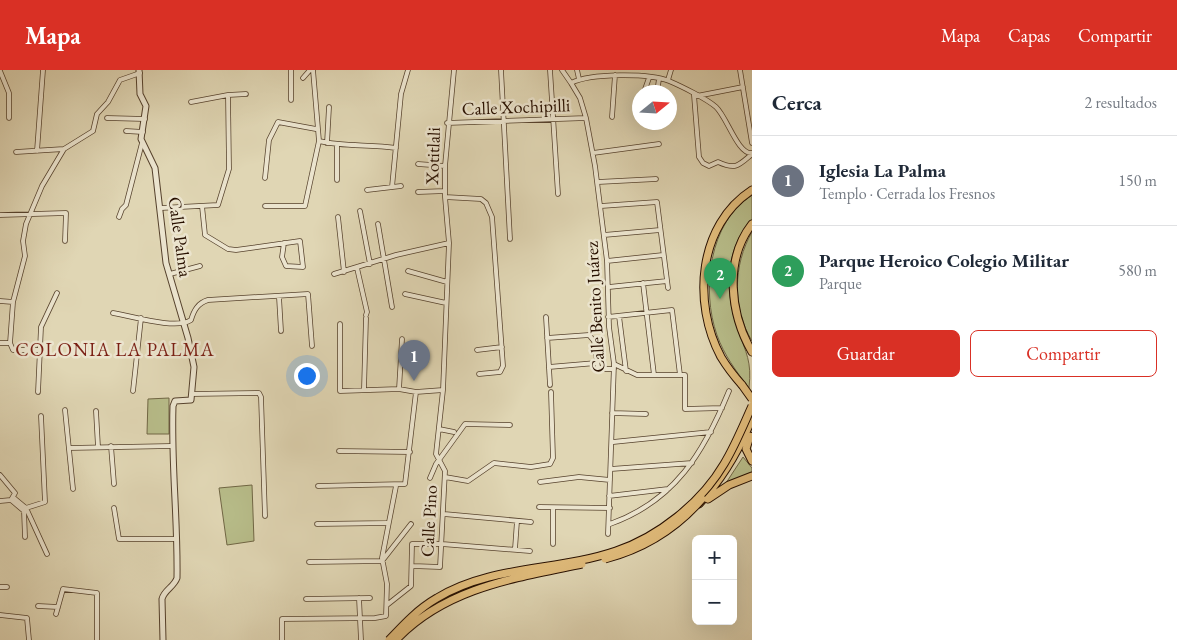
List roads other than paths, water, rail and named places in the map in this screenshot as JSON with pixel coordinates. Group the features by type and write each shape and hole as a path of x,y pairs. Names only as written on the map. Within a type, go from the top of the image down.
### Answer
{"highway":[{"path":"385,640 410,616 456,588 505,573 597,555 631,543 656,529 693,499 718,471 736,437 752,398 728,367 715,343 706,312 703,283 707,258 715,232 737,201 752,190"},
{"path":"752,224 746,232 738,252 733,287 739,324 752,352"},
{"path":"389,640 417,612 453,589 481,579 618,550 662,527 685,510 723,466 752,406"},
{"path":"692,512 725,473 743,441 752,417"},
{"path":"395,640 420,618 441,604 474,589 619,555 642,546 666,532 691,512 718,481 740,443 752,417"},
{"path":"752,429 746,446 752,461"},
{"path":"395,640 442,603 468,590 620,554 648,542 723,488 752,476"}],"street":[{"path":"37,151 43,70"},
{"path":"291,70 291,100"},
{"path":"303,78 312,70"},
{"path":"265,206 305,206 319,141 316,129 312,70"},
{"path":"392,187 401,94 408,70"},
{"name":"Xotitlali","path":"446,303 449,243 445,197 445,166 447,124 454,70"},
{"path":"501,70 510,239"},
{"path":"550,70 558,194"},
{"name":"Calle Benito Juárez","path":"562,70 580,98 586,118 598,182 607,260 608,317 614,367 613,442 608,534"},
{"path":"577,70 579,79"},
{"path":"668,80 671,70"},
{"path":"740,70 752,143"},
{"path":"0,71 9,93 9,118"},
{"path":"39,350 13,350 10,343 13,302 25,256 24,232 42,186 64,149 93,130 97,114 108,102 120,80 140,72 140,94 146,106 142,143 126,205 119,217"},
{"path":"571,83 579,79 615,76 668,80 695,95 717,108 743,150 752,154 738,165 730,167 718,162 709,166 703,163 699,157 695,95"},
{"path":"612,117 615,76"},
{"path":"646,85 649,78"},
{"path":"658,85 659,79"},
{"path":"695,95 743,87"},
{"path":"192,102 228,95 246,94"},
{"path":"161,208 218,205 229,169 228,95"},
{"path":"327,143 329,107"},
{"path":"107,118 145,119"},
{"name":"Calle Xochipilli","path":"447,124 586,118"},
{"path":"265,178 269,140 278,122 316,129"},
{"path":"126,131 143,132"},
{"path":"319,141 396,148"},
{"name":"Calle Palma","path":"142,143 155,168 166,263 184,323 194,367 192,394"},
{"path":"337,180 338,144"},
{"path":"593,153 659,144"},
{"path":"16,152 64,149"},
{"path":"418,164 445,166"},
{"path":"598,182 656,179"},
{"path":"368,190 401,186"},
{"path":"418,192 445,191"},
{"path":"445,197 481,199 492,217 498,281 502,370 479,374"},
{"path":"601,206 657,202 668,288"},
{"path":"202,206 205,235 228,249 236,250 284,243 300,241 303,267 291,268 284,262 284,243"},
{"path":"360,212 370,264"},
{"path":"0,215 66,213 65,240"},
{"path":"338,217 344,272"},
{"path":"378,224 392,307"},
{"path":"604,235 660,230"},
{"path":"334,274 449,243"},
{"path":"607,260 663,255"},
{"path":"170,274 200,266"},
{"path":"357,268 367,312 364,389"},
{"path":"408,271 447,282"},
{"path":"608,287 667,281"},
{"path":"643,283 654,375"},
{"path":"38,392 39,350 43,321 56,293"},
{"path":"113,313 165,324 184,323 191,320 201,303 208,300 308,294 312,346"},
{"path":"405,294 446,303"},
{"path":"279,297 281,331"},
{"path":"0,300 13,302"},
{"name":"Calle Pino","path":"413,566 440,567 445,477 444,467 438,461 436,454 443,390 446,303"},
{"path":"608,317 672,310 680,375"},
{"path":"619,316 626,370"},
{"path":"546,317 550,385"},
{"path":"133,391 141,318"},
{"path":"340,324 340,391 398,388 415,390 416,392 443,390"},
{"path":"547,338 589,335 592,337 596,363 600,369 614,367 637,375 685,375 685,408 722,408"},
{"path":"398,388 402,338"},
{"path":"0,342 10,343"},
{"path":"477,350 502,347"},
{"path":"549,367 596,363"},
{"path":"610,524 640,510 668,489 692,463 711,432 729,391"},
{"path":"163,640 163,594 175,583 177,578 172,446 175,401 191,400 192,394 259,392 261,397 265,516"},
{"path":"318,486 396,486 405,484 416,392"},
{"path":"445,477 468,481 494,463 531,467 550,464 553,458 551,392"},
{"path":"65,410 73,489"},
{"path":"96,412 98,447"},
{"path":"612,413 646,414"},
{"path":"26,508 43,503 46,498 41,416"},
{"path":"430,478 438,461 465,424 510,425"},
{"path":"439,429 454,432"},
{"path":"613,442 711,432"},
{"path":"111,446 114,484"},
{"path":"69,448 172,446"},
{"path":"339,451 410,452"},
{"path":"611,468 692,463"},
{"path":"0,475 13,488 12,499"},
{"path":"540,482 579,477 610,480"},
{"path":"282,640 282,619 386,616 386,575 382,561 387,523 396,486"},
{"path":"610,496 668,489"},
{"path":"12,499 24,511 25,537"},
{"path":"0,501 12,499 26,508 47,554"},
{"path":"539,507 610,508"},
{"path":"114,508 119,539 177,539"},
{"path":"553,508 553,544"},
{"path":"444,514 531,522"},
{"path":"515,549 516,521"},
{"path":"317,524 387,523"},
{"path":"382,561 412,524"},
{"path":"387,605 411,586 413,566 412,544 442,544 530,551"},
{"path":"310,562 382,561"},
{"path":"0,587 7,587"},
{"path":"56,614 63,588 97,593 97,640"},
{"path":"359,598 360,640"},
{"path":"306,599 370,598"},
{"path":"38,606 58,606"},
{"path":"0,615 26,618 29,640"}],"place":[{"name":"Parque Heroico Colegio Militar","path":"720,299"},
{"name":"Iglesia La Palma","path":"414,381"}],"district":[{"name":"COLONIA LA PALMA","path":"115,349"}]}
